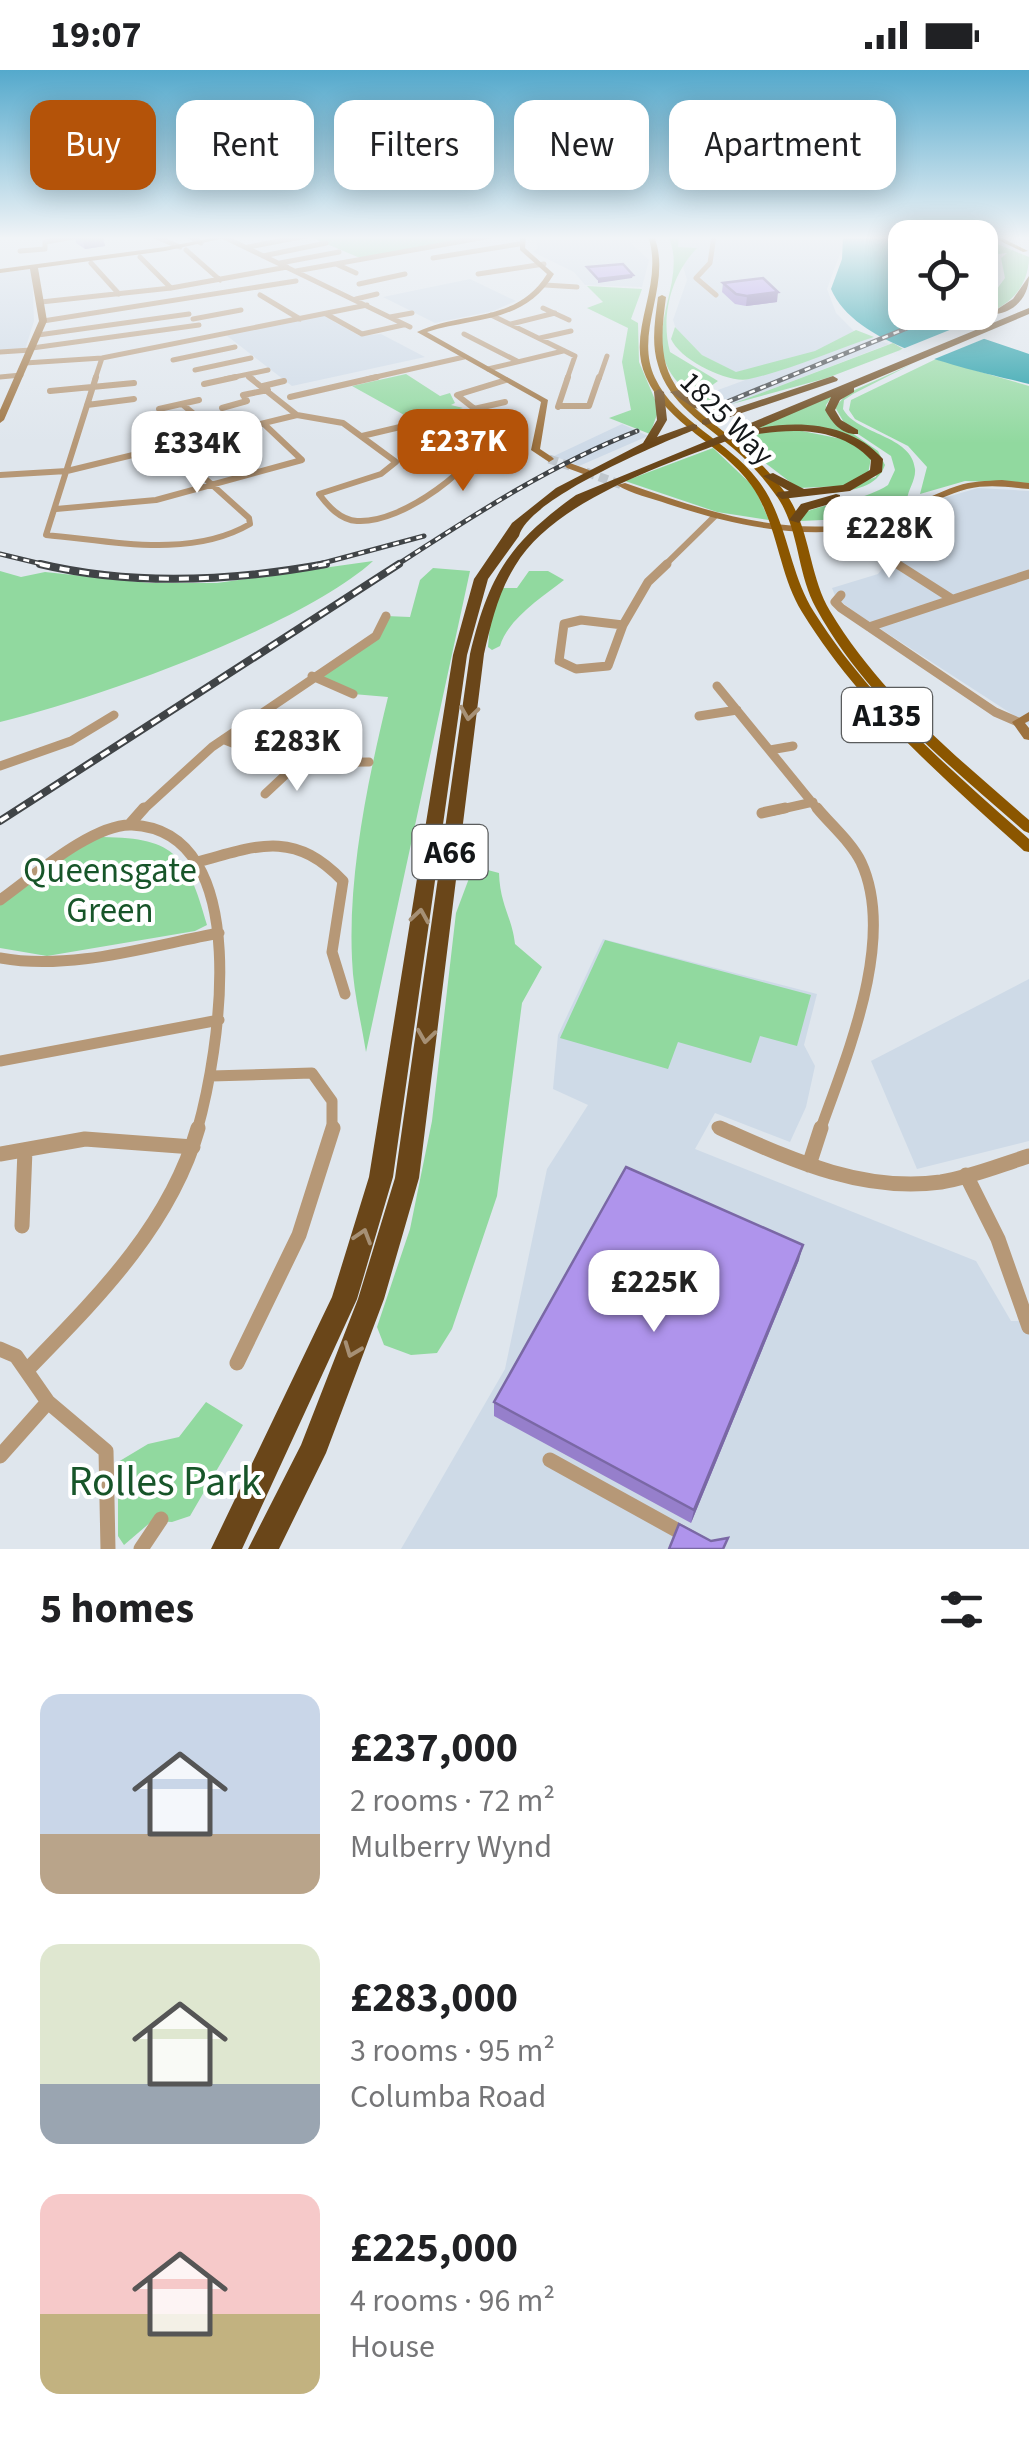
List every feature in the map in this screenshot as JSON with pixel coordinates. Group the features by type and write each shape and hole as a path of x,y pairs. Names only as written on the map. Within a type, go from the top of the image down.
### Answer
{"highway":[{"name":"A66","path":"998,320 1029,308"},
{"name":"A66","path":"226,1549 344,1299 381,1177 460,655 482,579 506,543 533,518 570,494 969,330"},
{"path":"796,526 805,507 883,481 891,462 876,444 837,422 830,406 890,362"},
{"name":"A66","path":"506,543 510,532 530,514 636,452 744,408 890,362"},
{"name":"A66","path":"263,1549 319,1436 371,1299 407,1178 477,654 488,598 517,548 580,498 890,362"},
{"path":"636,452 658,428 663,412 659,392"},
{"name":"A66","path":"674,392 708,408 744,408"},
{"name":"A66","path":"666,460 748,433 784,428 843,436 865,446 877,459 876,472 862,483 782,495"},
{"name":"A135","path":"769,476 802,492"},
{"path":"782,495 856,492"}],"main road":[{"name":"1825 Way","path":"652,305 643,350 659,392 702,427 733,444 769,476 796,526 808,576 848,650 903,714 1029,828"},
{"name":"1825 Way","path":"662,305 654,345 660,370 720,449 764,495 797,594 849,673 892,720 1029,847"},
{"path":"764,495 782,495"}],"street":[{"path":"0,420 43,321 41,305"},
{"path":"43,321 153,305"},
{"path":"177,305 193,319"},
{"path":"278,305 300,319"},
{"path":"518,305 421,332 544,402 534,450 549,458"},
{"path":"26,362 102,358 325,314 367,306 407,326 362,334 325,314"},
{"path":"543,308 569,320"},
{"path":"0,352 241,310"},
{"path":"389,317 412,313"},
{"path":"510,324 556,314"},
{"path":"492,315 577,360 558,406 590,406 607,356"},
{"path":"38,334 193,319"},
{"path":"464,334 518,362"},
{"path":"540,338 567,334"},
{"path":"198,339 230,363"},
{"path":"479,342 494,339"},
{"path":"173,360 235,347"},
{"path":"488,370 564,350"},
{"path":"290,397 464,357"},
{"path":"102,358 46,535 200,541 242,530 249,518 170,447"},
{"path":"196,370 251,358"},
{"path":"204,384 268,370"},
{"path":"98,375 112,372"},
{"path":"247,374 297,416"},
{"path":"0,377 21,375"},
{"path":"0,475 67,470 297,416 336,420 396,465 319,494 344,517 356,520 380,516 470,467 496,428 457,395 506,380"},
{"path":"222,408 247,401 244,396 284,382"},
{"path":"50,390 134,383"},
{"path":"87,405 134,399"},
{"path":"159,409 198,400"},
{"path":"474,410 504,402"},
{"path":"182,404 219,435"},
{"path":"158,428 200,419"},
{"path":"81,424 93,424"},
{"path":"56,508 123,505 214,486 302,460 264,424"},
{"path":"362,436 412,424 424,436 433,437"},
{"path":"570,466 586,472"},
{"path":"622,485 715,516 790,525 854,526 890,518 961,485 1029,486"},
{"path":"622,625 581,620 564,624 559,661 583,670 608,666 622,625 648,582 715,516"},
{"path":"854,526 896,564 952,599"},
{"path":"869,627 1029,574"},
{"path":"841,595 835,602 869,627 995,712 1024,719 1029,736"},
{"path":"129,825 145,804 225,740 312,676 376,636 386,616"},
{"path":"312,676 353,694"},
{"path":"717,686 860,860 872,886 874,932 870,970 809,1166"},
{"path":"700,716 736,710"},
{"path":"0,766 71,741 114,715"},
{"path":"82,720 95,726"},
{"path":"225,740 282,763 369,762"},
{"path":"770,750 793,746"},
{"path":"265,794 297,764"},
{"path":"762,813 813,802"},
{"path":"0,900 96,837 129,825 156,828 192,850 219,933 218,1020 211,1076 193,1147 156,1226 28,1370"},
{"path":"198,862 236,850 307,850 326,864 343,881 342,905 330,940 330,968 344,994"},
{"path":"0,958 32,964 64,961 219,933"},
{"path":"0,1061 218,1020"},
{"path":"211,1076 312,1073 333,1104 333,1142 265,1316 237,1363"},
{"path":"717,1128 809,1166 874,1183 911,1184 966,1175 1029,1156"},
{"path":"0,1154 84,1139 193,1147"},
{"path":"22,1226 25,1150"},
{"path":"966,1175 998,1239 1029,1326"},
{"path":"0,1349 16,1356 48,1402 106,1451 108,1549"},
{"path":"0,1456 48,1402"},
{"path":"550,1460 710,1549"},
{"path":"142,1549 161,1519"}],"shaded area":[{"path":"0,305 33,305 34,321 25,350 0,351"},
{"path":"399,305 507,305 493,311 435,323"},
{"path":"678,305 833,305 856,333 889,344 733,404 707,394 748,379 702,355 676,329 673,320"},
{"path":"322,315 360,336 381,334 425,357 292,386 226,335"},
{"path":"622,424 648,436 579,466 554,456"},
{"path":"978,488 1029,491 1029,725 859,615 836,598 832,588 878,574 940,499"},
{"path":"603,939 817,994 804,1045 815,1066 806,1107 790,1142 715,1113 695,1149 976,1261 1011,1321 1029,1321 1029,1549 401,1549 505,1369 547,1169 588,1105 553,1089 558,1035"},
{"path":"1029,979 1029,1141 917,1169 871,1061"}],"green space":[{"path":"636,305 631,319 638,323 639,362 659,409 650,434 609,418 631,410 622,362 628,328 587,308"},
{"path":"669,305 666,324 670,352 718,381 704,391 729,405 693,395 675,379 665,362 663,326"},
{"path":"675,327 702,355 736,372 815,351 856,330 874,337 781,370 740,380 718,374 684,355 671,339"},
{"path":"893,343 903,349 827,378 732,404"},
{"path":"936,359 1029,386 1029,483 965,481 920,494 927,467 908,446 855,419 849,410 851,400"},
{"path":"912,364 853,394 844,400 843,409 850,418 895,442 912,458 915,473 907,500 864,518 801,521 801,514 888,485 895,470 891,456 846,426 835,407 848,393"},
{"path":"406,374 440,396 450,393 455,403 451,405 463,408 415,421 352,386"},
{"path":"835,392 826,405 829,417 878,451 885,465 876,479 870,483 831,493 876,477 879,456 854,439 819,430 751,429"},
{"path":"797,430 847,440 871,458 868,474 842,486 798,488 735,440 762,432"},
{"path":"713,448 754,487 769,520 717,512 625,481"},
{"path":"373,561 341,586 298,610 196,657 89,696 0,722 0,571 21,577 45,572 149,583 217,583"},
{"path":"433,568 470,571 366,1052 353,971 353,894 367,794 388,697 353,694 312,676 376,636 386,616 410,617 420,580"},
{"path":"529,571 548,571 564,580 518,618 500,646 492,650 488,647 490,623 502,588 517,588"},
{"name":"Queensgate Green","path":"96,837 143,840 173,854 192,880 207,925 195,931 47,956 0,948 0,900"},
{"path":"480,868 499,873 515,944 542,967 522,1003 497,1196 452,1329 437,1353 411,1355 384,1345 377,1327 410,1229 432,1121 456,913 471,873"},
{"path":"605,940 811,995 797,1046 760,1036 751,1063 678,1042 668,1069 560,1038"},
{"name":"Rolles Park","path":"206,1402 243,1425 190,1516 172,1522 152,1521 124,1545 118,1536 118,1462 148,1444 179,1437"}],"water":[{"path":"841,305 888,305 888,330 958,330 1029,354 1029,384 917,353 864,327"}],"pier":[{"path":"950,330 965,330 986,338 932,360 900,350"}],"building":[{"path":"626,1167 803,1245 694,1510 494,1402"},
{"path":"679,1524 711,1541 728,1538 723,1549 669,1549"}],"tunnel":[{"path":"549,459 570,466"},
{"path":"586,472 622,485"}],"railway":[{"path":"727,402 902,330"},
{"path":"395,566 543,475 637,431"},
{"path":"312,566 424,536"},
{"path":"0,554 50,566"},
{"path":"40,564 50,566"},
{"path":"312,566 326,564"},
{"path":"0,821 399,564"},
{"path":"50,566 110,576 183,579 312,566"}]}
